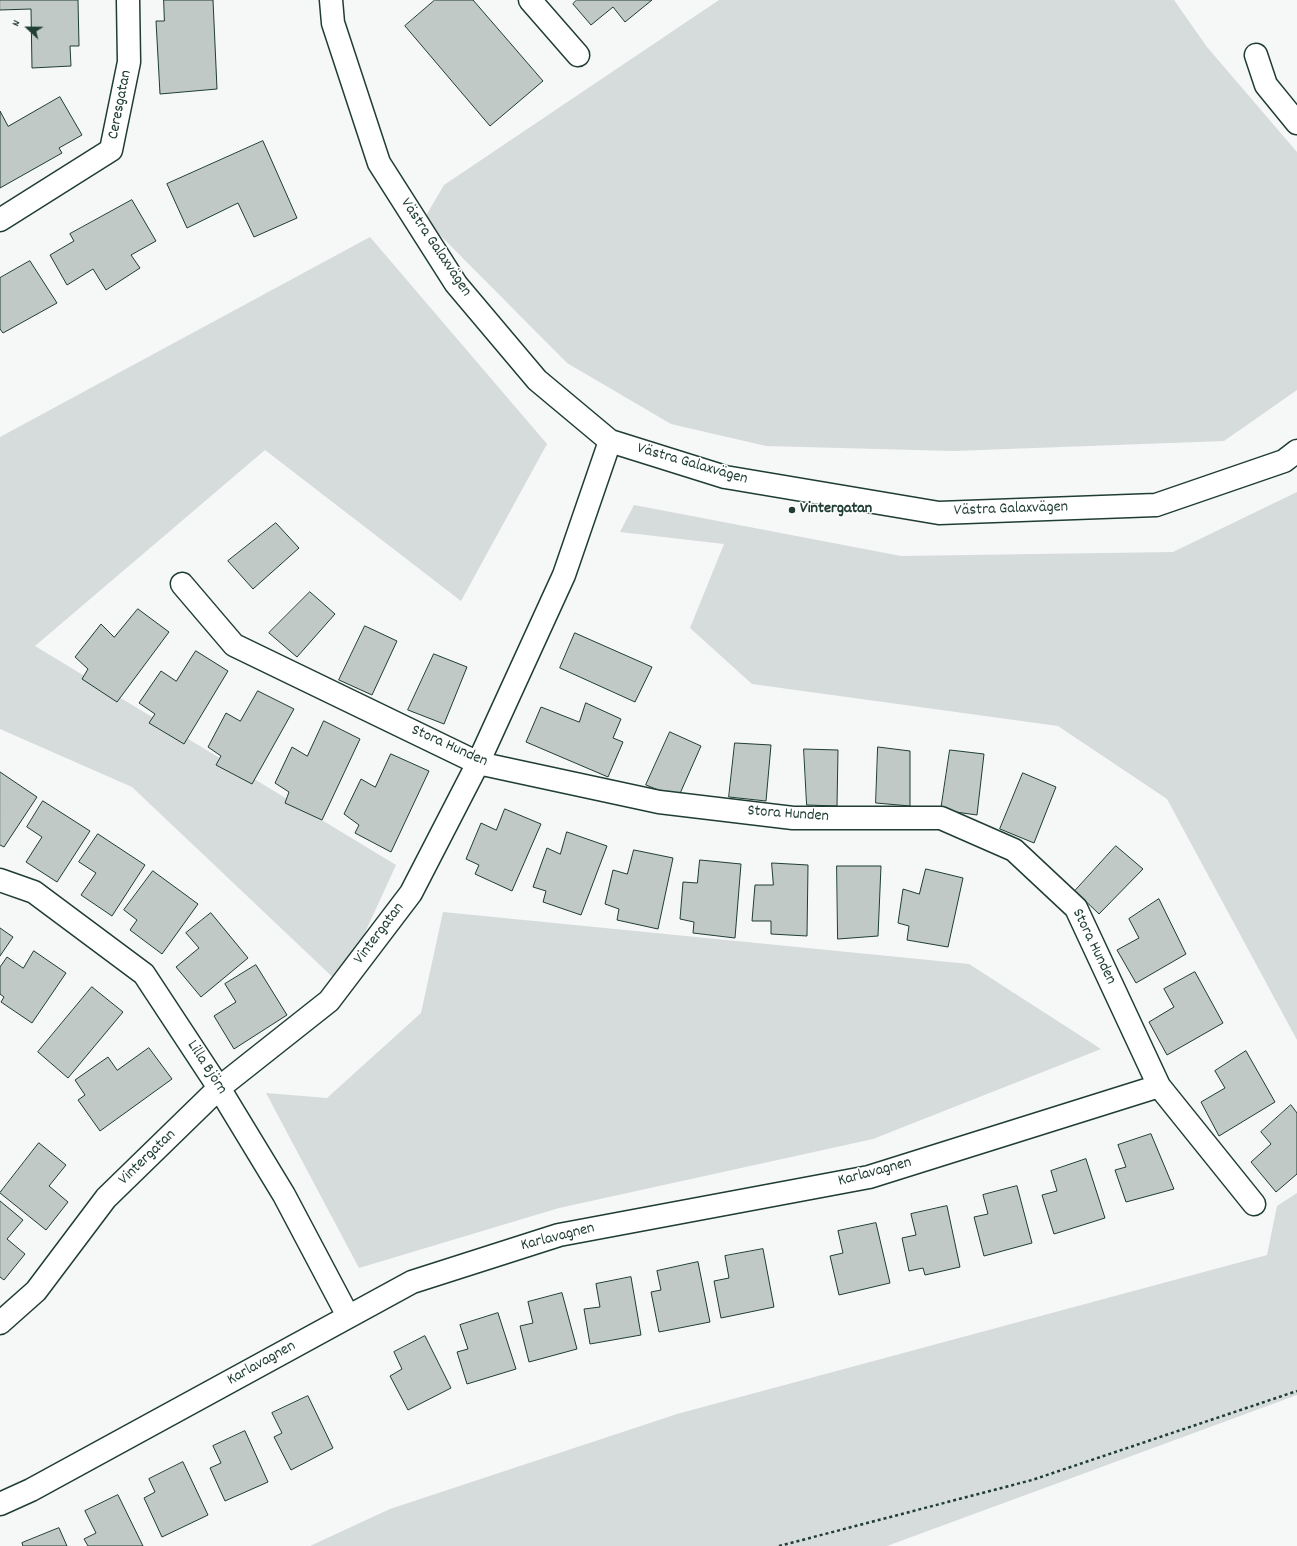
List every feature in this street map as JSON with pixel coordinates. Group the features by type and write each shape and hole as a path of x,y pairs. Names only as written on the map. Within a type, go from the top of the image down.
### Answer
{"street":[{"name":"Ceresgatan","path":"0,220 111,150 129,62 128,0"},
{"name":"Västra Galaxvägen","path":"331,0 332,23 379,163 456,284 537,380 610,441 725,477 939,512 1156,504 1284,461 1297,451"},
{"path":"530,0 578,55"},
{"path":"1256,55 1266,85 1297,123"},
{"name":"Vintergatan","path":"0,1323 36,1291 106,1198 219,1088 329,1001 410,893 478,763 564,575 610,441"},
{"name":"Stora Hunden","path":"182,584 234,645 478,763 659,802 793,818 941,818 1014,850 1076,908 1159,1086 1254,1204"},
{"name":"Lilla Björn","path":"0,880 34,892 144,974 219,1088 284,1194 348,1316"},
{"name":"Karlavagnen","path":"0,1504 31,1490 412,1282 559,1235 869,1177 1159,1086"}],"path":[{"path":"779,1546 1032,1480 1297,1391"}],"shaded area":[{"path":"719,0 1174,0 1207,47 1297,152 1297,390 1224,441 953,451 766,446 671,424 567,363 424,219 444,185"},
{"path":"370,237 547,444 461,601 265,450 35,646 396,865 341,985 132,787 0,729 0,437"},
{"path":"1297,492 1297,1040 1167,799 1058,726 752,684 690,628 724,544 620,532 634,505 901,556 1173,552"},
{"path":"443,912 969,964 1101,1049 873,1139 559,1208 359,1268 266,1093 327,1098 421,1013"},
{"path":"1297,1193 1297,1395 887,1546 310,1546 390,1509 677,1414 1267,1255 1277,1206"}],"building":[{"path":"0,0 78,0 79,46 70,46 71,66 32,68 31,9 0,10"},
{"path":"164,0 213,0 217,89 160,94 156,21 164,21"},
{"path":"435,0 473,0 543,81 490,126 405,26"},
{"path":"577,0 652,0 625,22 613,7 591,25 573,4"},
{"path":"60,97 82,135 59,148 62,153 0,188 0,111 8,126"},
{"path":"263,141 297,218 254,237 238,203 187,228 167,184"},
{"path":"132,200 156,241 131,255 140,268 106,290 93,269 67,285 50,255 74,241 70,234"},
{"path":"30,261 57,303 3,333 0,329 0,278"},
{"path":"276,523 299,548 253,589 228,561"},
{"path":"310,592 335,614 297,657 269,633"},
{"path":"138,609 169,632 117,702 82,679 88,669 75,657 101,624 114,637"},
{"path":"365,626 397,641 372,695 339,680"},
{"path":"575,633 652,667 635,702 560,668"},
{"path":"196,651 228,671 184,744 149,723 155,714 139,703 161,671 176,681"},
{"path":"434,654 467,667 444,724 408,710"},
{"path":"258,691 294,709 252,784 216,765 221,756 208,747 226,713 240,721"},
{"path":"586,703 621,719 613,738 623,742 608,777 526,742 541,707 579,722"},
{"path":"324,721 360,739 322,820 285,803 289,792 275,783 292,747 307,756"},
{"path":"670,732 701,746 678,798 646,785"},
{"path":"735,743 771,745 766,801 729,797"},
{"path":"878,747 910,751 910,806 876,803"},
{"path":"804,749 838,750 837,806 807,805"},
{"path":"950,750 984,754 977,815 941,810"},
{"path":"391,754 429,771 391,852 355,833 359,825 344,814 361,779 375,787"},
{"path":"0,772 37,797 4,847 0,845"},
{"path":"1023,773 1056,787 1034,843 1000,829"},
{"path":"43,801 90,831 57,882 26,862 42,837 27,827"},
{"path":"505,809 541,824 512,891 475,874 479,865 466,859 481,823 496,830"},
{"path":"567,832 607,846 581,915 543,902 546,891 533,887 547,848 560,854"},
{"path":"98,834 145,865 112,916 81,895 96,873 79,862"},
{"path":"1116,846 1143,869 1099,914 1075,891"},
{"path":"634,850 673,858 658,929 617,920 619,909 605,904 613,870 627,874"},
{"path":"700,860 741,864 735,938 693,933 694,922 680,919 683,882 697,883"},
{"path":"772,863 808,865 807,936 771,934 771,921 752,921 755,885 773,885"},
{"path":"837,866 881,866 878,936 838,939"},
{"path":"926,869 963,878 948,947 907,940 909,926 898,923 903,889 919,894"},
{"path":"153,871 198,904 162,954 130,930 137,920 124,910"},
{"path":"1159,899 1186,954 1136,983 1117,950 1139,938 1129,919"},
{"path":"211,913 248,958 201,997 176,967 199,948 186,933"},
{"path":"0,928 13,937 0,956"},
{"path":"34,951 66,973 32,1023 1,1002 4,997 0,994 0,967 7,957 23,968"},
{"path":"256,965 287,1015 234,1049 214,1016 236,1002 225,984"},
{"path":"1195,972 1223,1023 1167,1055 1149,1022 1174,1007 1164,989"},
{"path":"92,987 123,1012 68,1078 38,1052"},
{"path":"149,1048 172,1079 100,1131 78,1100 85,1095 75,1080 108,1057 117,1070"},
{"path":"1246,1051 1275,1102 1219,1136 1201,1102 1225,1088 1215,1071"},
{"path":"1291,1105 1297,1113 1297,1174 1276,1192 1251,1162 1271,1144 1261,1132"},
{"path":"1151,1134 1174,1189 1126,1202 1115,1170 1126,1167 1118,1145"},
{"path":"39,1143 66,1165 49,1186 68,1202 46,1230 0,1193"},
{"path":"1086,1159 1105,1218 1054,1234 1042,1195 1057,1191 1051,1171"},
{"path":"1017,1186 1032,1243 984,1256 974,1217 988,1214 983,1195"},
{"path":"0,1201 23,1220 7,1239 25,1254 4,1280 0,1277"},
{"path":"947,1206 960,1267 925,1275 923,1268 909,1271 902,1238 916,1235 911,1214"},
{"path":"876,1223 890,1283 839,1295 830,1256 843,1253 838,1231"},
{"path":"763,1249 774,1307 721,1318 714,1281 729,1278 725,1256"},
{"path":"698,1262 710,1322 659,1332 651,1292 661,1290 657,1271"},
{"path":"631,1277 641,1335 590,1344 584,1309 600,1307 596,1284"},
{"path":"562,1293 577,1349 529,1362 520,1326 533,1323 528,1302"},
{"path":"498,1313 516,1369 467,1384 457,1352 468,1349 460,1325"},
{"path":"425,1336 451,1388 408,1410 390,1376 402,1369 394,1352"},
{"path":"308,1396 333,1448 291,1470 274,1437 282,1433 272,1413"},
{"path":"245,1431 268,1482 225,1501 210,1468 221,1463 213,1446"},
{"path":"183,1462 208,1515 162,1537 144,1498 155,1492 149,1479"},
{"path":"118,1495 143,1546 88,1546 84,1539 96,1533 85,1511"},
{"path":"59,1528 67,1546 23,1546 22,1543"}],"place":[{"name":"Vintergatan","path":"792,510"}]}
